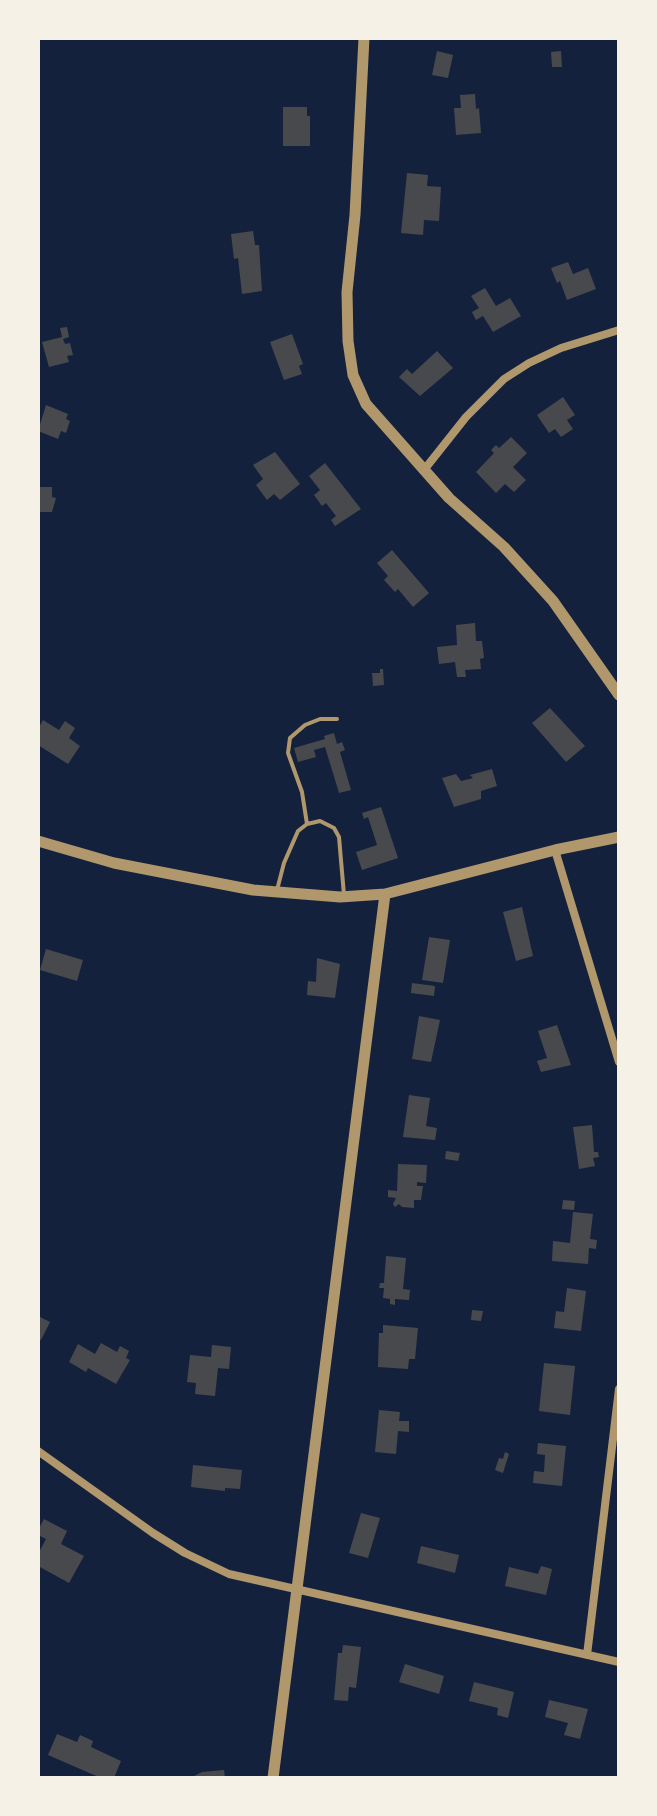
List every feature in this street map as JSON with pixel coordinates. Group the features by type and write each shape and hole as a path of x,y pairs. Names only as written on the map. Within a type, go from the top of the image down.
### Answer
{"street":[{"path":"364,38 355,215 347,292 348,341 353,375 366,404 424,470 449,498 504,547 553,601 619,695"},
{"path":"424,470 466,417 504,379 561,348 619,330"},
{"path":"38,841 114,863 276,892 344,896 385,894 555,850 619,837"},
{"path":"555,850 619,1062"},
{"path":"273,1778 385,894"},
{"path":"587,1655 619,1389"},
{"path":"38,1451 185,1553 229,1574 619,1662"}],"lane":[{"path":"307,824 302,792 288,753 290,738 305,725 320,719 337,719"},
{"path":"276,892 298,831 307,824 320,821 334,828 343,858 344,896"}],"building":[{"path":"437,51 453,55 448,78 432,75"},
{"path":"561,51 562,67 552,67 551,52"},
{"path":"475,94 481,133 456,135 454,108 461,108 460,95"},
{"path":"283,107 307,107 310,146 283,146"},
{"path":"407,173 428,175 427,186 441,187 439,221 424,220 423,235 401,233"},
{"path":"253,231 255,245 259,245 262,291 242,294 238,258 234,259 231,234"},
{"path":"568,262 573,274 588,268 596,289 567,300 551,268"},
{"path":"485,288 496,306 510,298 521,316 493,332 483,316 476,320 472,312 479,308 471,296"},
{"path":"67,327 69,337 63,339 65,344 70,343 73,355 67,356 69,362 49,367 42,342 62,337 60,328"},
{"path":"292,334 303,364 299,366 302,374 284,380 270,342"},
{"path":"437,351 453,368 420,396 399,377 407,369 412,374"},
{"path":"563,397 575,415 567,420 573,429 561,437 555,429 549,433 537,415"},
{"path":"46,405 68,414 66,419 70,421 66,433 61,431 58,439 38,431"},
{"path":"511,437 527,453 513,467 526,480 514,492 505,484 496,493 476,472 494,453 491,450 496,445 499,448"},
{"path":"275,452 300,484 280,500 274,494 267,500 256,485 263,479 253,465"},
{"path":"325,463 361,509 335,526 331,520 336,516 326,503 322,506 314,495 320,490 309,476"},
{"path":"38,487 52,487 52,497 56,498 52,512 38,512"},
{"path":"392,550 429,593 413,607 398,589 395,592 384,580 388,576 377,563"},
{"path":"475,623 476,641 482,641 484,658 480,659 481,669 465,670 466,677 457,677 455,662 439,664 437,647 457,645 456,625"},
{"path":"383,669 384,685 373,686 372,673 380,673"},
{"path":"550,708 585,746 566,762 532,723"},
{"path":"43,720 59,730 65,721 75,728 69,738 80,746 68,764 38,745 38,729"},
{"path":"334,733 337,744 342,742 345,750 340,752 351,790 339,793 325,747 314,750 316,757 298,762 294,748 325,739 324,736"},
{"path":"492,769 497,786 481,791 481,799 454,807 442,778 456,774 461,781"},
{"path":"381,807 398,858 362,870 356,852 377,845 368,817 364,819 362,813"},
{"path":"522,907 533,956 516,961 503,912"},
{"path":"429,937 450,940 443,983 422,980"},
{"path":"46,949 83,960 77,981 40,970"},
{"path":"317,958 340,964 335,998 307,995 308,981 316,982"},
{"path":"412,983 435,986 434,996 411,993"},
{"path":"419,1016 440,1020 431,1062 412,1059"},
{"path":"557,1025 571,1065 541,1072 537,1061 547,1058 538,1031"},
{"path":"409,1095 430,1098 426,1126 437,1128 435,1140 403,1137"},
{"path":"592,1125 594,1152 598,1152 599,1157 593,1158 595,1166 579,1169 573,1127"},
{"path":"446,1151 460,1153 458,1161 445,1159"},
{"path":"398,1164 427,1165 426,1183 417,1182 417,1186 423,1186 421,1200 414,1200 414,1208 399,1204 395,1207 396,1198 388,1197 388,1190 397,1191"},
{"path":"563,1200 575,1201 574,1210 562,1209"},
{"path":"573,1212 593,1214 590,1239 597,1240 596,1249 589,1248 588,1264 552,1261 553,1241 570,1243"},
{"path":"386,1256 406,1258 403,1289 410,1290 409,1300 395,1299 395,1305 390,1304 390,1299 383,1298 384,1288 379,1288 380,1283 384,1283"},
{"path":"567,1288 586,1291 581,1331 554,1328 556,1311 564,1312"},
{"path":"472,1310 483,1311 481,1321 471,1320"},
{"path":"38,1316 50,1322 41,1340 38,1338"},
{"path":"383,1325 418,1328 415,1359 409,1359 408,1369 378,1367 379,1333 383,1333"},
{"path":"101,1343 117,1352 120,1346 129,1351 126,1358 130,1360 116,1384 88,1368 86,1372 69,1362 78,1344 95,1354"},
{"path":"212,1345 231,1347 229,1369 218,1368 215,1396 195,1394 196,1383 187,1382 190,1355 211,1357"},
{"path":"544,1363 575,1366 570,1415 539,1411"},
{"path":"379,1410 400,1412 399,1421 409,1421 409,1432 398,1431 396,1454 375,1452"},
{"path":"538,1443 566,1446 562,1486 533,1483 534,1471 544,1472 545,1455 537,1454"},
{"path":"505,1452 509,1454 503,1473 495,1470"},
{"path":"193,1465 242,1470 240,1489 225,1488 225,1491 191,1487"},
{"path":"361,1513 380,1518 368,1558 349,1553"},
{"path":"44,1519 67,1531 61,1544 84,1556 69,1583 38,1566 38,1554 46,1539 38,1535 38,1530"},
{"path":"421,1546 459,1555 455,1573 417,1563"},
{"path":"541,1566 552,1569 546,1595 505,1586 509,1567 538,1574"},
{"path":"343,1645 361,1647 356,1688 349,1687 348,1701 334,1700 338,1653 342,1653"},
{"path":"405,1664 444,1676 439,1694 399,1682"},
{"path":"474,1682 514,1692 508,1718 497,1715 498,1708 469,1701"},
{"path":"549,1700 588,1709 580,1739 564,1735 568,1723 545,1717"},
{"path":"57,1734 77,1742 80,1735 93,1741 91,1747 121,1761 114,1778 101,1778 48,1755"},
{"path":"224,1770 225,1778 190,1778 202,1772"}]}
